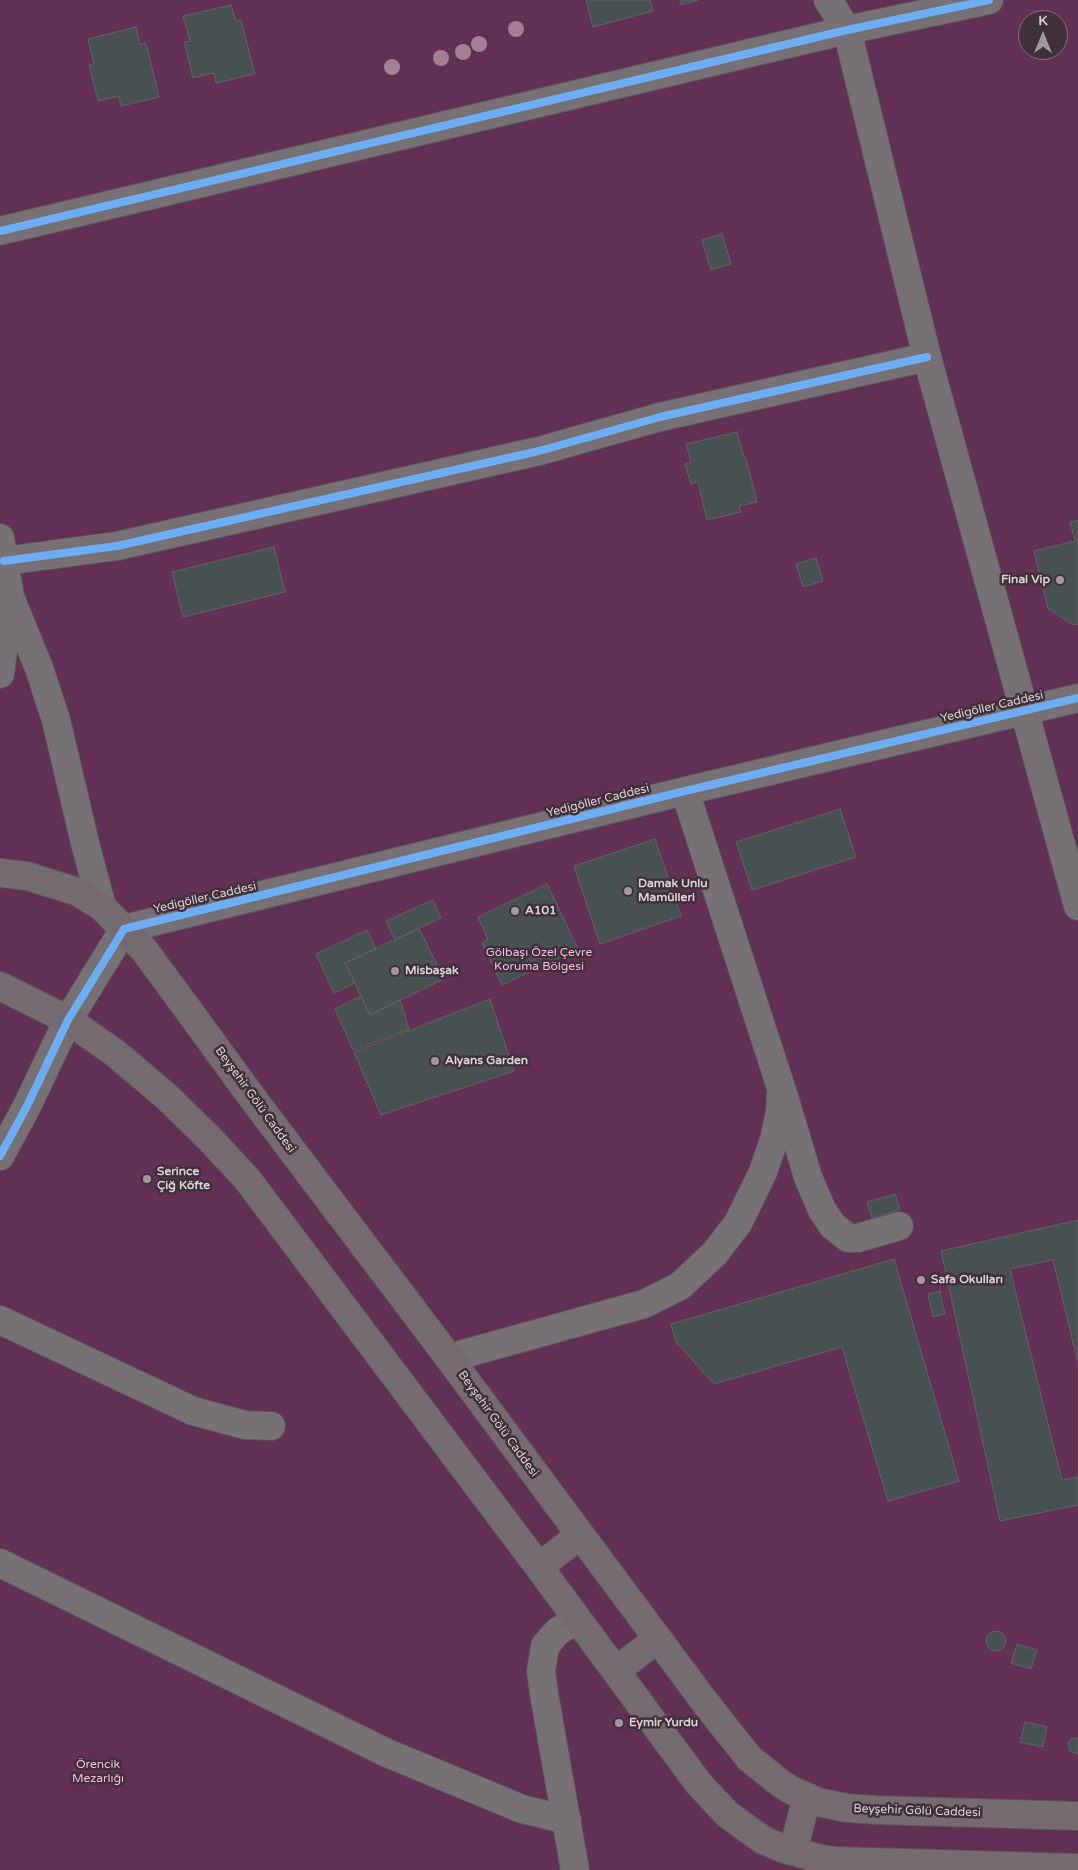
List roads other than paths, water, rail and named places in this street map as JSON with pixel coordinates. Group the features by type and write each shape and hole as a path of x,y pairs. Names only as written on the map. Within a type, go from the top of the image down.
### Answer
{"main road":[{"name":"Beyşehir Gölü Caddesi","path":"0,873 27,876 78,892 102,907 145,950 254,1100 449,1358 657,1639 749,1758 780,1783 807,1797 847,1808 1078,1816"},
{"path":"0,986 68,1020 115,1053 167,1097 247,1179 539,1567 699,1784 726,1814 797,1861 961,1867 1078,1868"},
{"path":"539,1567 580,1535"},
{"path":"616,1671 657,1639"},
{"path":"797,1861 807,1797"}],"street":[{"path":"828,0 847,30 927,357 1078,906"},
{"path":"0,231 847,30 989,0"},
{"path":"102,907 56,720 39,668 10,597 2,549 117,546 539,451 660,417 927,357"},
{"path":"0,674 10,597"},
{"name":"Yedigöller Caddesi","path":"124,928 685,791 1078,698"},
{"path":"685,791 782,1089 808,1178 822,1210 833,1226 848,1238 858,1238 899,1226"},
{"path":"0,1156 27,1106 68,1020 124,928"},
{"path":"449,1358 644,1304 680,1286 715,1253 738,1223 763,1172 774,1140 780,1112 782,1089"},
{"path":"0,1320 193,1411 245,1425 271,1426"},
{"path":"0,1563 387,1753 522,1809 567,1820"},
{"path":"555,1870 573,1859 541,1671 545,1646 557,1632 577,1619"}],"place":[{"name":"Final Vip","path":"1060,580"},
{"name":"Damak Unlu Mamülleri","path":"628,891"},
{"name":"A101","path":"515,911"},
{"name":"Misbaşak","path":"395,971"},
{"name":"Alyans Garden","path":"435,1061"},
{"name":"Serince Çiğ Köfte","path":"147,1179"},
{"name":"Safa Okulları","path":"921,1280"},
{"name":"Eymir Yurdu","path":"619,1723"}],"park label":[{"name":"Gölbaşı Özel Çevre Koruma Bölgesi","path":"539,960"},
{"name":"Örencik Mezarlığı","path":"98,1772"}]}
